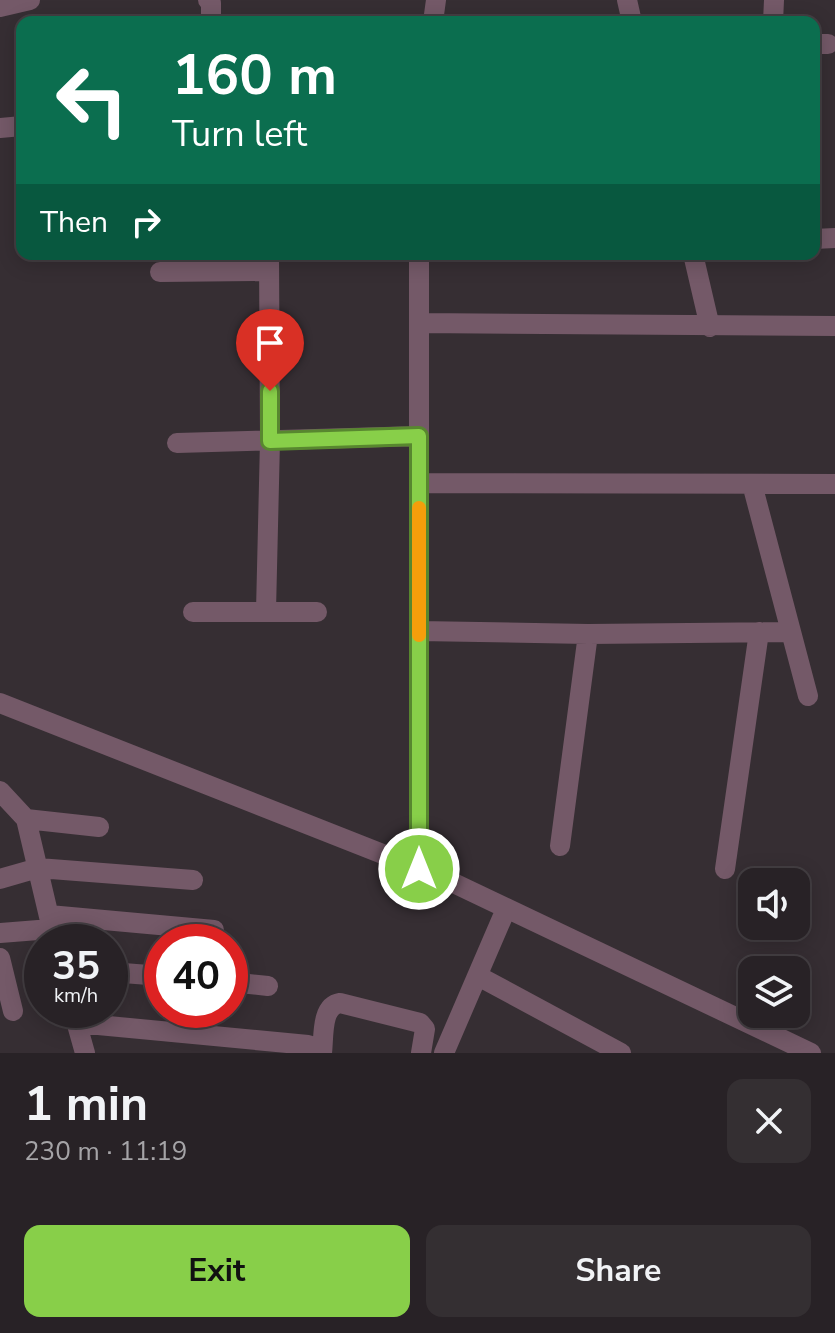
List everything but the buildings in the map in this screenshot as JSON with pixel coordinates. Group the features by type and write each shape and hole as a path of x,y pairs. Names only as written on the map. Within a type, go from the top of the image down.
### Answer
{"street":[{"path":"0,7 30,0"},
{"path":"419,260 419,869"},
{"path":"694,260 710,327"},
{"path":"160,272 269,262 270,441 266,611"},
{"path":"419,323 835,326"},
{"path":"177,443 419,436"},
{"path":"419,483 835,484"},
{"path":"752,484 808,696"},
{"path":"193,612 317,612"},
{"path":"419,631 588,634 790,632"},
{"path":"725,869 759,632"},
{"path":"560,846 588,634"},
{"path":"0,703 419,869 809,1053"},
{"path":"0,791 26,819 51,924"},
{"path":"26,819 99,827"},
{"path":"0,879 38,868 193,880"},
{"path":"444,1053 506,909"},
{"path":"0,933 24,931"},
{"path":"0,958 13,1011"},
{"path":"478,976 621,1053"},
{"path":"248,984 268,986"},
{"path":"128,1023 315,1049 328,1009 334,1003 340,1003 420,1023 425,1029 421,1053"},
{"path":"78,1028 85,1053"}],"slow traffic":[{"path":"419,508 419,635"}],"route":[{"path":"270,391 270,441 419,436 419,869"}]}
